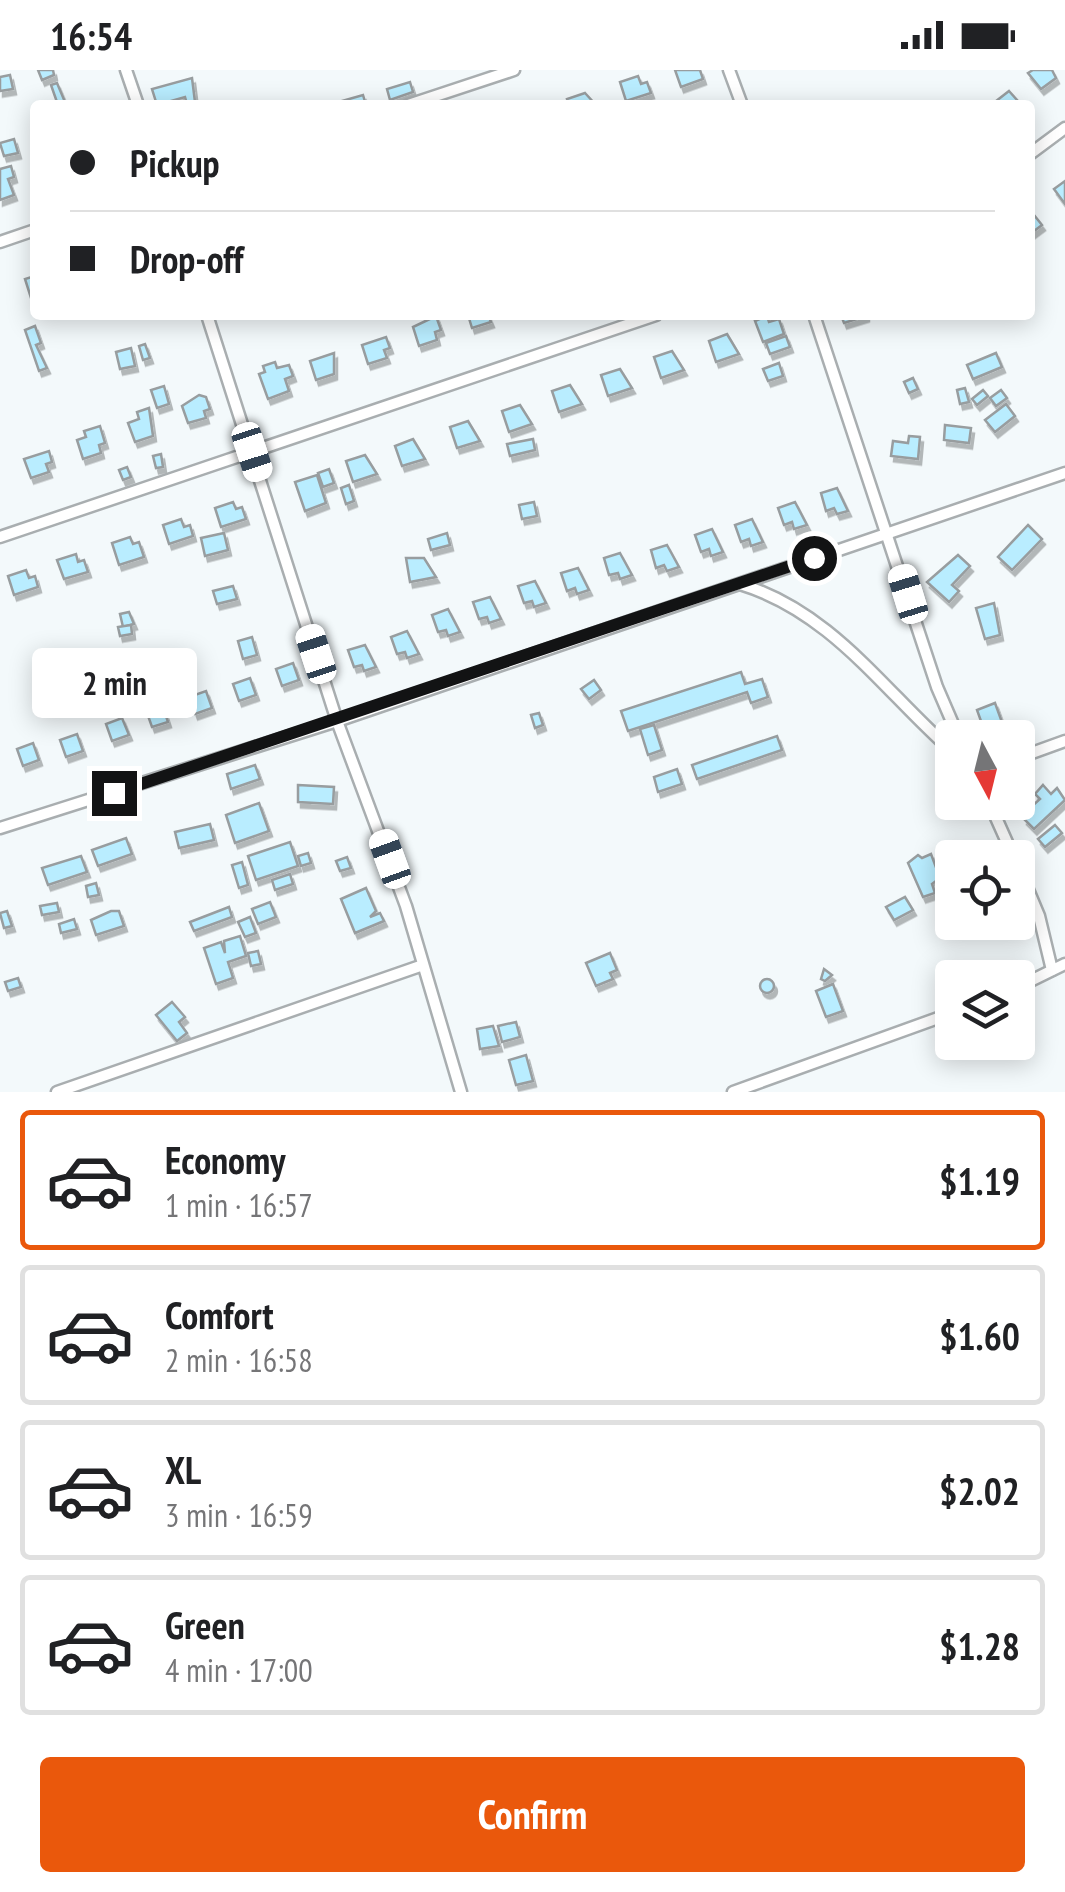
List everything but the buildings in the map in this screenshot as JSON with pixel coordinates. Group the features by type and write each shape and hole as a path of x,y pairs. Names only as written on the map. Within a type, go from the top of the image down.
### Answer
{"street":[{"path":"126,70 136,100"},
{"path":"423,100 514,70"},
{"path":"729,70 740,100"},
{"path":"1035,150 1065,128"},
{"path":"0,242 30,232"},
{"path":"208,320 337,721 390,859 462,1092"},
{"path":"0,536 641,320"},
{"path":"816,320 951,720"},
{"path":"0,828 337,721 1065,472"},
{"path":"739,584 774,594 820,622 935,734"},
{"path":"1035,752 1065,741"},
{"path":"1035,906 1052,970"},
{"path":"1035,978 1065,964"},
{"path":"57,1092 423,965"},
{"path":"733,1092 935,1018"}],"route":[{"path":"114,793 814,558"}]}
